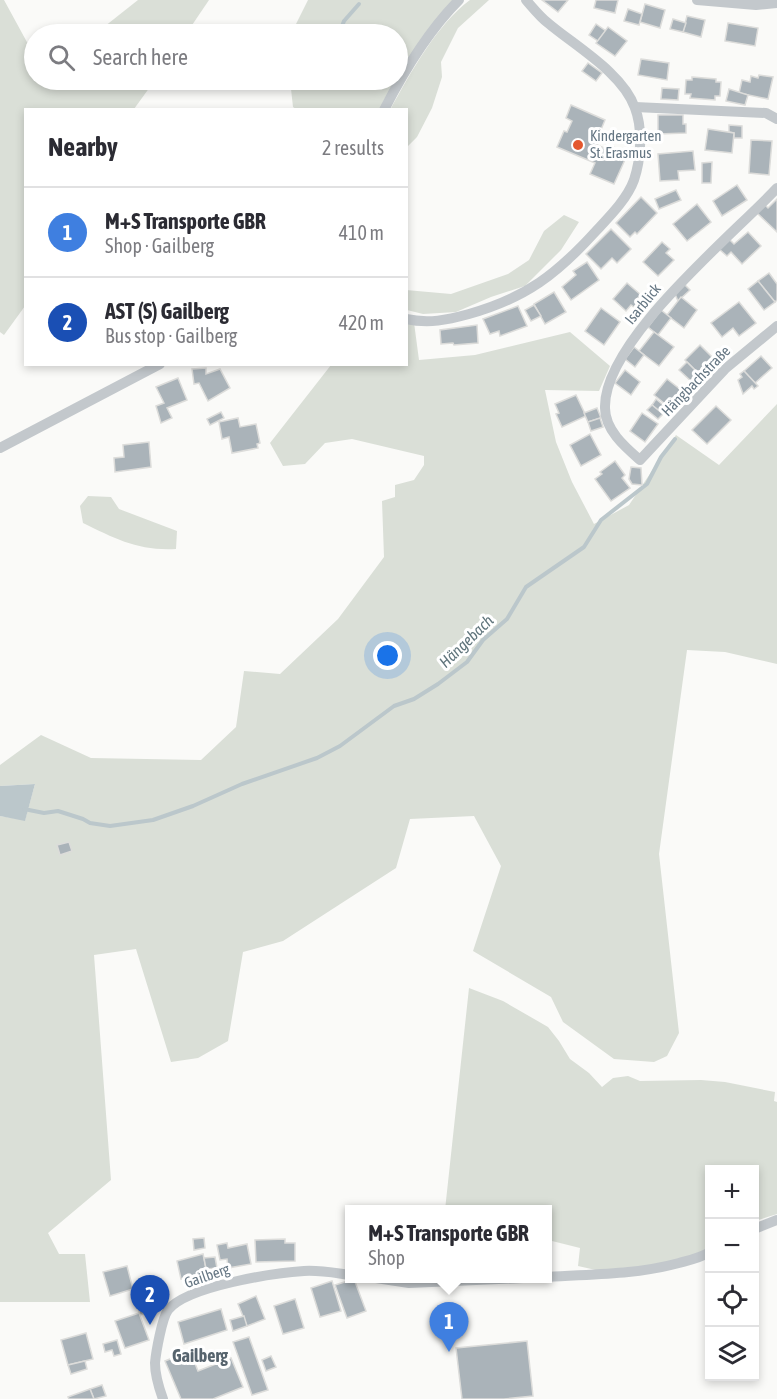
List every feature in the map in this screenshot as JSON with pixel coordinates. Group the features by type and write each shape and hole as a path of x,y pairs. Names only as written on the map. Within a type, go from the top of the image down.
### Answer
{"street":[{"path":"408,67 448,10 459,0"},
{"path":"408,319 442,322 498,306 538,285 577,252 622,201 634,182 640,147 635,107 615,78 545,21 526,0"},
{"path":"697,0 756,5 777,3"},
{"path":"385,108 395,90"},
{"path":"635,107 766,112 777,119"},
{"name":"Isarblick","path":"640,460 615,437 604,410 610,377 655,310 681,281 777,188"},
{"name":"Hängbachstraße","path":"640,460 725,369 777,326"},
{"path":"0,448 156,366"},
{"path":"759,1226 777,1220"},
{"path":"552,1277 618,1275 661,1268 705,1255"},
{"name":"Gailberg","path":"163,1399 155,1364 162,1318 170,1307 224,1282 303,1271 345,1274"}],"shaded area":[{"path":"0,0 4,0 24,37 24,90 148,90 135,108 24,108 24,307 4,335 0,332"},
{"path":"138,0 209,0 193,24 108,24"},
{"path":"308,0 457,0 408,74 408,24 296,24"},
{"path":"470,0 489,0 458,28 441,62 442,77 432,108 417,137 408,146 408,108 391,108 401,90 408,90 408,78 435,36"},
{"path":"291,90 398,90 386,108 293,107"},
{"path":"564,215 579,222 561,250 525,286 456,312 423,314 408,310 408,290 451,294 508,274 529,260 544,231"},
{"path":"413,315 419,360 475,355 570,332 610,366 599,391 545,390 556,442 572,482 594,524 629,505 676,435 719,465 777,404 777,664 725,652 687,650 659,854 679,1033 667,1056 654,1062 614,1059 563,1022 551,997 473,951 501,866 474,816 410,819 396,868 283,941 243,952 228,1041 198,1058 171,1062 136,949 94,955 111,1180 48,1233 59,1254 85,1254 90,1302 0,1302 0,816 25,820 35,784 0,786 0,765 41,735 91,758 201,760 236,727 244,671 280,674 338,619 384,557 382,501 395,497 395,485 414,480 424,465 424,456 352,439 325,443 305,464 283,466 270,443 330,366 408,366 408,316"},
{"path":"88,496 111,497 119,509 177,531 176,549 139,546 117,539 83,523 80,506"},
{"path":"35,784 25,821 0,816 0,786"},
{"path":"469,988 503,1001 548,1027 570,1059 589,1073 602,1087 613,1078 628,1076 640,1081 725,1082 775,1092 774,1101 777,1102 777,1214 759,1220 759,1165 705,1165 705,1253 618,1275 578,1266 580,1248 552,1241 552,1205 446,1205"}],"building":[{"path":"542,0 568,0 558,12"},
{"path":"596,0 618,0 615,13 594,8"},
{"path":"645,4 665,10 660,28 640,22"},
{"path":"628,9 642,14 639,25 624,21"},
{"path":"687,16 705,20 701,37 683,32"},
{"path":"673,19 686,23 683,32 670,29"},
{"path":"728,23 758,28 755,46 725,41"},
{"path":"596,24 606,31 598,41 589,35"},
{"path":"608,27 627,41 615,56 596,43"},
{"path":"641,59 669,63 667,80 638,75"},
{"path":"588,63 602,73 596,81 582,71"},
{"path":"759,75 773,77 768,99 739,93 742,80 750,82 751,76 758,78"},
{"path":"692,77 716,79 716,82 721,82 720,96 715,96 715,100 690,98 691,94 685,94 686,80 692,80"},
{"path":"662,88 679,89 678,100 661,99"},
{"path":"729,89 748,95 745,105 726,101"},
{"name":"Kindergarten St. Erasmus","path":"571,105 605,120 595,144 604,148 606,144 628,153 614,184 590,174 595,163 557,147 564,131 567,132 572,121 566,118"},
{"path":"658,115 683,115 686,133 658,134"},
{"path":"729,125 742,126 742,138 734,138 734,133 729,132"},
{"path":"708,129 734,133 732,153 705,150"},
{"path":"751,140 772,141 769,175 749,173"},
{"path":"693,151 695,170 678,171 679,180 660,181 658,154"},
{"path":"712,162 711,183 702,183 702,163"},
{"path":"737,185 747,200 722,216 713,201"},
{"path":"676,190 681,200 659,209 655,199"},
{"path":"641,197 657,213 637,234 635,232 630,237 616,223"},
{"path":"777,199 777,232 757,213 765,205 768,208"},
{"path":"697,204 711,222 687,241 673,224"},
{"path":"611,229 631,249 617,263 612,258 601,269 586,254"},
{"path":"748,232 761,246 742,264 731,252 727,256 719,249 729,239 734,244"},
{"path":"662,242 670,249 666,253 674,260 658,276 643,262"},
{"path":"587,262 599,280 571,300 562,287 576,275 573,271"},
{"path":"769,273 777,284 775,302 758,281"},
{"path":"758,281 775,302 764,310 748,289"},
{"path":"627,283 641,295 636,300 639,302 634,307 631,305 626,311 613,299"},
{"path":"684,284 690,290 678,301 675,294"},
{"path":"554,292 566,312 545,324 534,304"},
{"path":"681,297 697,310 684,328 667,315"},
{"path":"739,302 756,323 739,336 733,328 722,337 711,323"},
{"path":"534,305 541,316 531,321 525,310"},
{"path":"518,306 527,326 500,336 499,331 490,334 483,319"},
{"path":"601,308 620,322 604,345 585,331"},
{"path":"661,310 671,318 658,335 648,327"},
{"path":"477,325 478,343 441,344 440,330"},
{"path":"654,332 674,347 659,366 639,351"},
{"path":"700,345 715,360 700,375 685,360"},
{"path":"634,347 644,355 635,367 625,359"},
{"path":"761,356 772,368 755,383 744,371"},
{"path":"687,362 700,375 692,382 679,370"},
{"path":"206,368 206,374 220,369 230,388 208,401 199,383 194,384 192,369"},
{"path":"625,370 640,382 631,395 615,383"},
{"path":"744,371 758,386 754,389 752,386 743,394 738,380"},
{"path":"178,378 187,400 167,408 172,418 161,423 156,406 164,403 156,387"},
{"path":"667,379 681,390 669,407 654,395"},
{"path":"576,395 586,416 562,427 556,414 559,413 555,404"},
{"path":"656,399 668,409 663,414 652,405"},
{"path":"652,405 663,414 658,419 647,410"},
{"path":"716,406 731,420 707,444 692,430"},
{"path":"597,408 601,418 588,422 584,413"},
{"path":"221,412 224,418 210,425 207,419"},
{"path":"642,413 658,424 645,442 630,431"},
{"path":"238,418 240,427 256,424 260,443 257,444 258,448 232,453 229,437 222,439 219,422"},
{"path":"600,418 603,427 591,431 588,422"},
{"path":"590,434 601,455 581,466 570,445"},
{"path":"149,442 151,467 115,472 114,458 124,457 123,445"},
{"path":"615,461 625,475 622,478 630,488 611,501 595,479 602,474 600,472"},
{"path":"631,467 641,468 642,485 632,484 629,479"},
{"path":"69,842 72,851 60,855 57,845"},
{"path":"204,1238 205,1248 194,1250 193,1239"},
{"path":"285,1239 285,1243 295,1243 295,1261 256,1262 255,1240"},
{"path":"227,1243 228,1248 247,1244 251,1264 228,1268 227,1259 220,1260 217,1245"},
{"path":"203,1254 207,1273 181,1279 177,1261"},
{"path":"215,1257 217,1268 206,1269 204,1258"},
{"path":"127,1266 133,1289 110,1296 103,1272"},
{"path":"332,1281 341,1311 320,1317 311,1288"},
{"path":"345,1282 356,1283 366,1311 347,1318 335,1285"},
{"path":"256,1296 265,1319 247,1326 238,1304"},
{"path":"150,1299 153,1311 140,1315 137,1303"},
{"path":"295,1299 304,1328 283,1334 274,1306"},
{"path":"221,1309 227,1330 184,1344 178,1322"},
{"path":"139,1313 149,1340 125,1348 115,1321"},
{"path":"244,1316 247,1326 233,1331 230,1320"},
{"path":"86,1333 93,1359 68,1365 61,1340"},
{"path":"249,1337 268,1390 252,1395 233,1342"},
{"path":"117,1340 121,1354 114,1356 112,1350 105,1352 103,1344"},
{"path":"527,1341 533,1396 462,1399 456,1348"},
{"path":"190,1351 198,1371 231,1358 243,1387 213,1399 181,1399 165,1361"},
{"path":"271,1356 276,1367 266,1371 262,1360"},
{"path":"85,1361 87,1369 71,1374 68,1365"},
{"path":"102,1385 106,1396 94,1399 90,1389"},
{"path":"90,1389 94,1399 69,1399 68,1397"}],"waterway":[{"path":"343,24 359,4"},
{"name":"Hängebach","path":"24,809 44,813 58,811 90,823 110,826 153,820 193,806 242,784 317,758 340,746 394,706 414,699 467,662 483,640 507,619 526,587 584,547 601,520 647,484 661,457 675,439"}],"place":[{"name":"Kindergarten St. Erasmus","path":"578,145"},
{"name":"AST (S) Gailberg","path":"150,1325"},
{"name":"M+S Transporte GBR","path":"449,1352"}],"district":[{"name":"Gailberg","path":"200,1356"}]}
